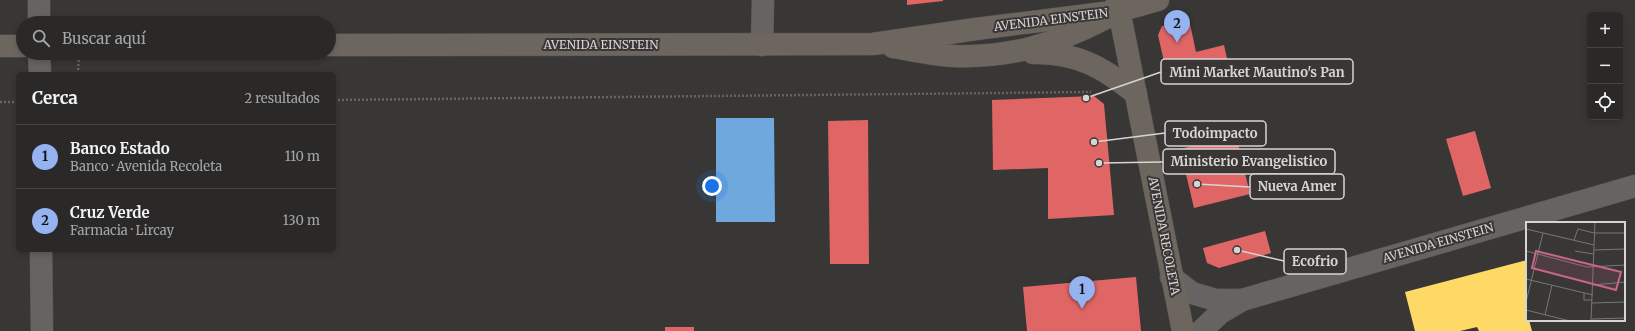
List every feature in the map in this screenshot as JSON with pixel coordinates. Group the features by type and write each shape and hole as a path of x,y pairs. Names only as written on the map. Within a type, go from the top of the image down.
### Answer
{"main road":[{"path":"1118,6 1158,0"},
{"name":"AVENIDA EINSTEIN","path":"873,44 952,56 1008,53 1041,46 1069,36 1118,6"},
{"name":"AVENIDA EINSTEIN","path":"336,45 873,44 1118,6"},
{"name":"AVENIDA RECOLETA","path":"1118,6 1183,331"},
{"path":"0,46 16,46"},
{"path":"1008,53 1048,53 1077,58 1103,69 1136,94"}],"street":[{"path":"39,0 39,16"},
{"path":"762,45 763,0"},
{"path":"39,60 40,72"},
{"name":"AVENIDA EINSTEIN","path":"1202,331 1220,313 1242,300 1635,186"},
{"path":"41,252 42,331"},
{"name":"AVENIDA EINSTEIN","path":"1172,277 1192,293 1216,300 1242,300"}],"path":[{"path":"78,72 79,60"},
{"path":"336,100 1072,91 1096,92"},
{"path":"0,102 16,102"}],"building: Viviendas":[{"path":"1526,260 1526,321 1529,321 1532,331 1479,331 1477,327 1460,331 1415,331 1405,292"}],"building: Comercios":[{"path":"907,0 943,0 943,1 907,5"},
{"path":"1189,19 1196,52 1224,45 1229,67 1169,84 1158,35 1162,26"},
{"path":"1094,96 1104,104 1114,215 1048,219 1048,168 993,170 992,100"},
{"path":"868,120 869,264 830,264 828,121"},
{"path":"1475,131 1491,188 1463,196 1446,139"},
{"path":"1236,135 1250,194 1194,208 1180,149"},
{"path":"1265,231 1271,253 1219,268 1207,263 1203,248"},
{"path":"1136,277 1141,331 1027,331 1023,287"},
{"path":"665,327 694,327 694,331 665,331"}],"building: Escuelas":[{"path":"716,118 774,118 775,222 716,222"}],"place":[{"name":"Cruz Verde","path":"1177,43"},
{"name":"Mini Market Mautino's Pan","path":"1086,98"},
{"name":"Todoimpacto","path":"1094,142"},
{"name":"Ministerio Evangelistico","path":"1099,163"},
{"name":"Nueva Amer","path":"1197,184"},
{"name":"Ecofrio","path":"1237,250"},
{"name":"Banco Estado","path":"1082,309"}]}
